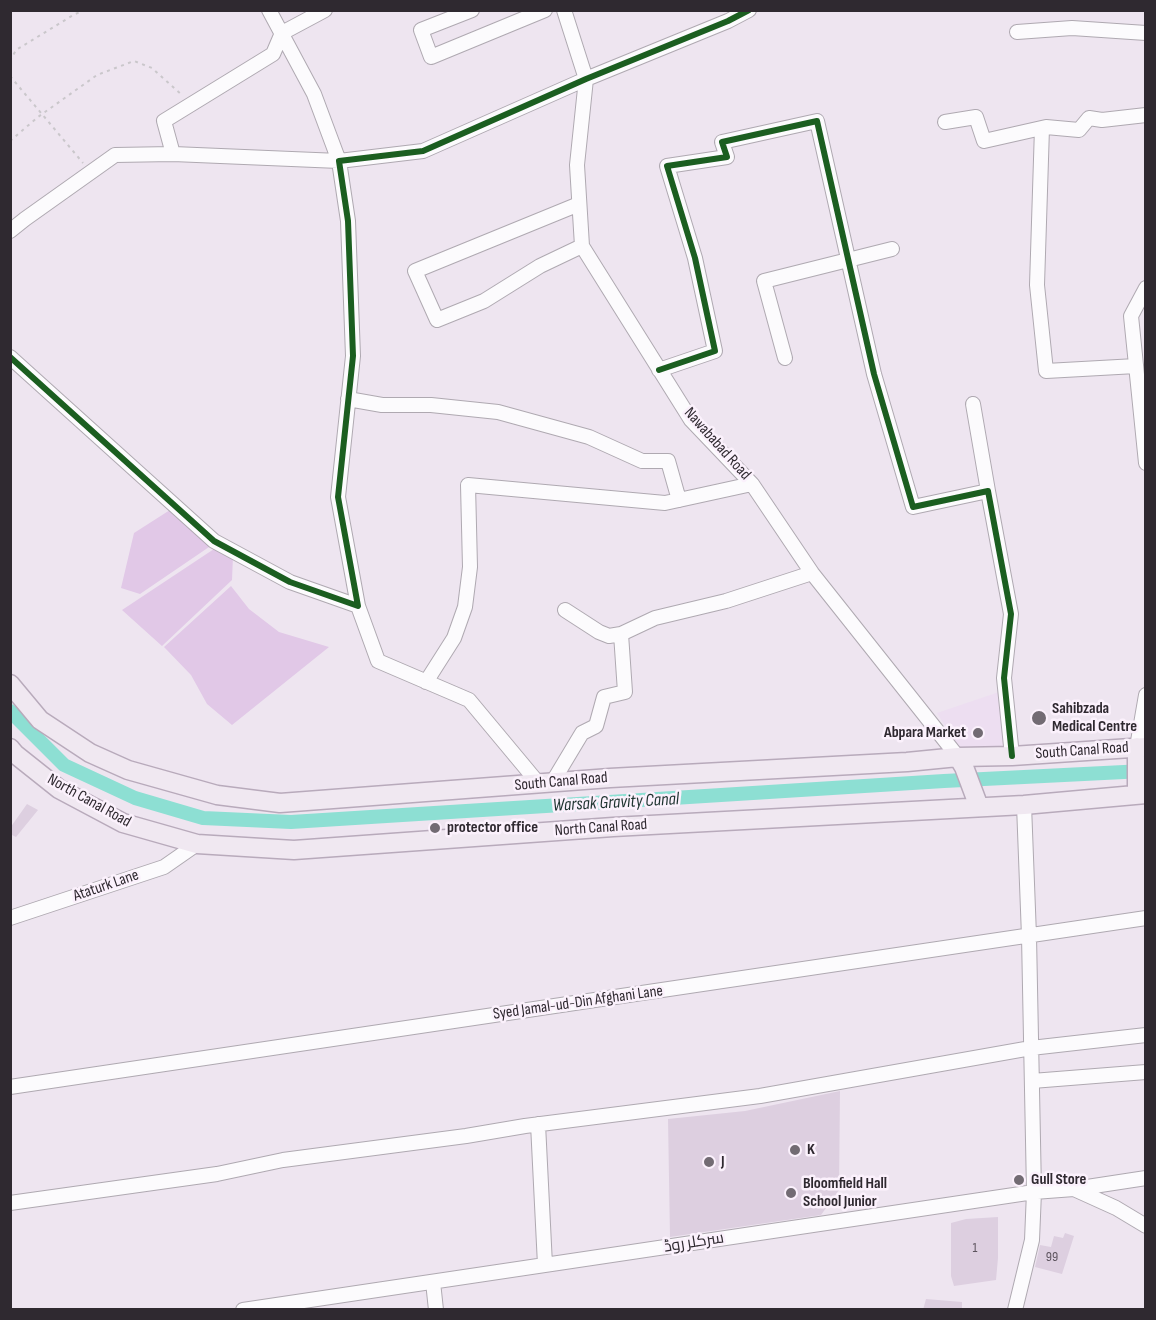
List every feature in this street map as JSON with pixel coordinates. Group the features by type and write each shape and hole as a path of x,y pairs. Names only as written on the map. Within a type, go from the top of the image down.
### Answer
{"main road":[{"name":"South Canal Road","path":"10,684 40,720 90,753 128,770 217,795 280,803 546,783 907,762 962,762 1012,756 1139,748"},
{"name":"North Canal Road","path":"10,748 59,789 123,823 196,844 294,850 976,799 1024,805 1141,794"},
{"path":"1139,748 1141,794"},
{"path":"962,762 976,799"}],"street":[{"path":"269,10 314,94 339,161 348,221 353,356 338,497 358,606 378,661 469,700 546,783 582,733 596,726 604,697 625,692 621,634"},
{"path":"173,154 164,121 273,54 282,33 325,10"},
{"path":"472,10 421,30 431,57 545,10"},
{"name":"Nawababad Road","path":"564,10 586,79 577,165 582,246 691,420 752,484 812,573 962,762"},
{"path":"10,231 115,155 173,154 339,161 423,151 726,16 749,10"},
{"path":"1017,32 1072,28 1146,33"},
{"path":"945,122 976,117 984,141 1042,128 1079,130 1089,118 1102,120 1146,115"},
{"path":"659,370 715,351 695,258 668,166 727,157 722,141 817,121 874,374 913,507 988,491"},
{"path":"1042,128 1037,285 1046,371 1136,366"},
{"path":"579,204 415,271 437,320 484,301 540,267 582,246"},
{"path":"785,358 764,281 892,249"},
{"path":"1146,288 1131,316 1146,463"},
{"path":"10,357 214,541 290,582 358,606"},
{"path":"348,399 382,405 432,405 498,412 589,437 642,461 668,461 679,500"},
{"path":"973,404 1011,614 1004,678 1012,756"},
{"path":"426,682 454,638 465,607 470,567 468,485 665,503 752,484"},
{"path":"565,610 609,636 621,634 655,618 726,601 812,573"},
{"path":"1139,748 1146,695"},
{"path":"1015,1310 1032,1240 1034,1192 1024,805"},
{"name":"Ataturk Lane","path":"10,918 164,867 196,844"},
{"name":"Syed Jamal-ud-Din Afghani Lane","path":"10,1087 1146,918"},
{"path":"10,1203 217,1174 282,1160 760,1096 1031,1048 1146,1035"},
{"path":"1032,1081 1146,1072"},
{"path":"538,1124 544,1265"},
{"name":"سرکلر روڈ","path":"243,1310 1034,1192 1074,1189 1146,1178"},
{"path":"1074,1189 1116,1208 1146,1226"},
{"path":"433,1282 436,1310"}],"path":[{"path":"11,60 16,50 75,14 86,10"},
{"path":"10,141 42,114 97,75 134,61 152,68 190,103"},
{"path":"10,76 90,172"}],"shaded area":[{"path":"170,510 212,545 140,594 121,588 134,533"},
{"path":"214,549 233,556 232,580 162,646 122,610"},
{"path":"231,586 249,609 279,632 329,647 232,725 207,704 191,675 164,647"},
{"name":"Abpara Market","path":"999,692 1010,754 962,754 937,713"}],"building":[{"path":"27,804 38,810 16,837 10,834 10,828"},
{"path":"840,1091 839,1190 821,1215 670,1237 668,1119 745,1111"},
{"path":"998,1217 996,1280 954,1286 951,1276 951,1223 966,1219"},
{"path":"1065,1233 1074,1236 1062,1274 1035,1267 1040,1245 1051,1247 1054,1236 1063,1238"},
{"path":"926,1299 962,1302 962,1310 923,1310"}],"waterway":[{"name":"Warsak Gravity Canal","path":"10,711 64,765 135,798 203,818 291,822 944,781 1144,771"}],"cycle path":[{"path":"10,357 214,541 290,582 358,606 338,497 353,356 348,221 339,161 423,151 749,10"},
{"path":"659,370 715,351 695,258 667,166 727,157 722,142 817,121 874,374 913,507 988,491 1011,614 1004,678 1012,756"}],"place":[{"name":"Sahibzada Medical Centre","path":"1039,718"},
{"name":"Abpara Market","path":"978,733"},
{"name":"protector office","path":"435,828"},
{"name":"K","path":"795,1150"},
{"name":"J","path":"709,1162"},
{"name":"Gull Store","path":"1019,1180"},
{"name":"Bloomfield Hall School Junior","path":"791,1193"}]}
